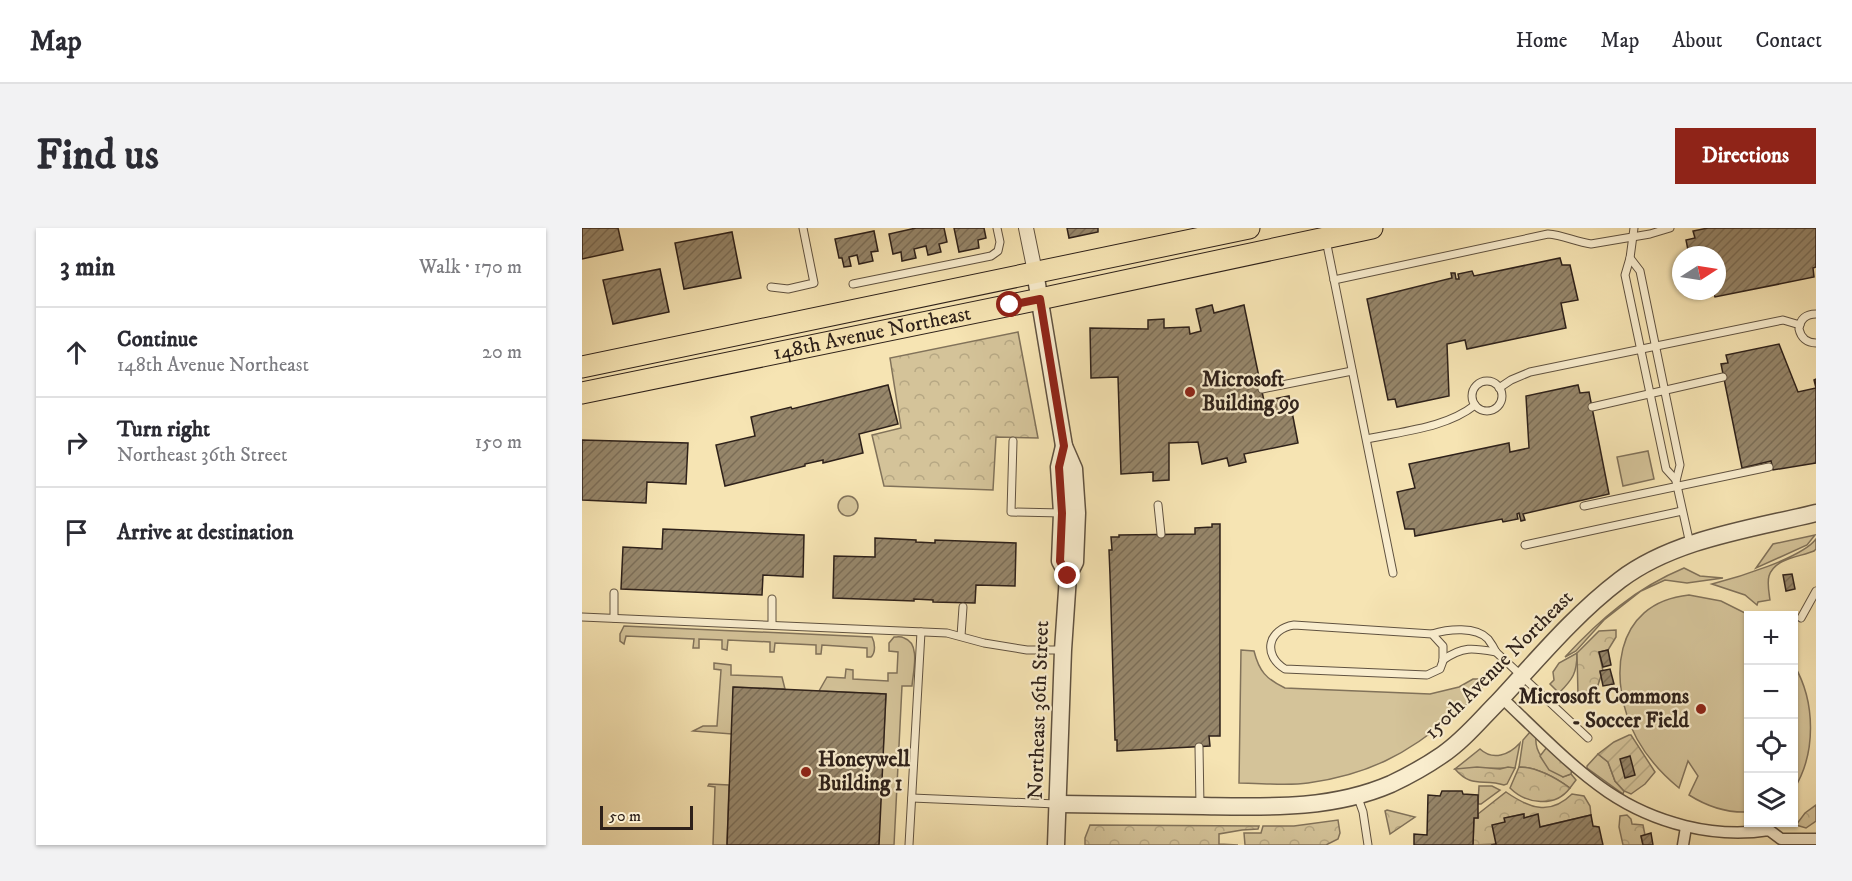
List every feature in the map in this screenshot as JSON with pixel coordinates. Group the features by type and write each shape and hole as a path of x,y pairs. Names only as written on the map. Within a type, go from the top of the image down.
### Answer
{"main road":[{"name":"148th Avenue Northeast","path":"582,367 1225,231 1249,228"},
{"name":"148th Avenue Northeast","path":"582,393 1372,228"}],"street":[{"path":"1026,228 1035,272"},
{"name":"Northeast 36th Street","path":"1035,272 1064,446 1074,468 1077,513 1076,562 1068,576 1063,650 1056,845"},
{"name":"Northeast 36th Street","path":"1064,446 1059,467 1062,513 1060,561 1068,576"},
{"name":"150th Avenue Northeast","path":"1058,804 1298,806 1357,795 1389,784 1443,755 1468,734 1582,612 1621,579 1647,563 1690,544 1816,513"},
{"path":"1502,698 1608,792 1659,818 1686,826 1752,832 1769,830 1780,842 1816,839"},
{"path":"1683,845 1686,826"}],"lane":[{"path":"771,287 788,289 814,283 803,228"},
{"path":"853,284 991,256 998,251 1000,242 997,228"},
{"path":"1634,228 1625,275 1666,469 1677,483"},
{"path":"1334,280 1548,234 1558,234 1591,244 1632,238 1670,228"},
{"path":"1325,238 1393,573"},
{"path":"1630,258 1640,271 1680,465 1677,483 1690,544"},
{"path":"1816,314 1805,317 1800,325 1803,338 1810,343 1816,343"},
{"path":"1499,388 1530,372 1783,320 1800,325"},
{"path":"1262,389 1352,371"},
{"path":"1592,407 1723,377"},
{"path":"1491,382 1499,388 1502,400 1496,408 1486,411 1480,410 1475,405 1473,393 1478,385 1491,382"},
{"path":"1367,439 1446,421 1475,405"},
{"path":"1013,441 1011,512 1062,513"},
{"path":"1584,506 1677,483 1769,466"},
{"path":"1158,505 1161,534"},
{"path":"1525,545 1682,511"},
{"path":"1801,618 1816,591"},
{"path":"614,593 614,618"},
{"path":"772,599 772,625"},
{"path":"961,636 963,607"},
{"path":"582,617 947,633 984,643 1027,650 1063,650"},
{"path":"1432,634 1443,646 1443,660 1440,669 1427,675 1285,669 1274,658 1271,645 1279,629 1294,625 1432,634 1461,630 1479,632 1488,639 1496,652 1588,738"},
{"path":"909,845 921,632"},
{"path":"1443,660 1455,651 1465,649 1477,648 1496,652"},
{"path":"1199,747 1200,806"},
{"path":"1357,795 1363,812 1368,845"},
{"path":"912,798 1058,804"}],"green space":[{"path":"1018,332 1038,438 996,437 993,490 884,486 872,435 901,428 890,358"},
{"path":"1648,451 1654,479 1623,486 1617,457"},
{"path":"848,496 855,499 858,506 855,513 848,516 841,513 838,506 841,499"},
{"path":"1815,535 1807,545 1756,568 1773,544"},
{"path":"1816,539 1814,551 1788,559 1772,570 1768,582 1770,600 1758,602 1757,605 1745,595 1712,584 1783,560"},
{"path":"1684,568 1700,576 1723,578 1687,583 1665,580 1641,591 1604,620 1576,651 1565,657 1605,617 1634,595 1650,585"},
{"name":"Microsoft Commons - Soccer Field","path":"1689,595 1721,601 1744,612 1744,812 1717,808 1689,795 1698,776 1688,761 1679,788 1661,772 1646,753 1627,717 1620,670 1623,649 1631,629 1644,613 1663,601"},
{"path":"624,626 872,637 874,650 871,657 867,657 867,648 822,645 821,654 816,654 816,645 775,643 774,652 770,652 770,642 728,640 727,650 722,649 722,640 699,639 699,648 693,648 694,639 626,636 624,644 620,641 620,634"},
{"path":"1616,630 1616,637 1608,650 1599,652 1603,671 1600,672 1601,676 1595,694 1587,698 1578,695 1577,653 1599,631"},
{"path":"894,637 902,637 913,646 914,666 912,686 902,686 894,845 878,845 886,694 819,691 827,677 845,678 846,669 853,670 853,679 888,681 888,673 897,673 898,652 889,651 889,643"},
{"path":"1241,650 1254,651 1264,674 1285,688 1430,694 1459,687 1473,679 1485,679 1472,700 1436,729 1386,761 1349,774 1308,783 1239,783"},
{"path":"1577,653 1573,675 1559,693 1550,684 1554,680 1553,672 1559,663"},
{"path":"714,663 731,665 731,675 782,677 785,689 734,687 732,734 693,731 703,726 717,726 721,670 714,669"},
{"path":"1798,674 1806,695 1810,728 1806,760 1798,781"},
{"path":"1530,732 1536,737 1538,750 1544,760 1563,777 1571,774 1576,780 1570,788 1546,774 1519,767 1523,740"},
{"path":"1629,735 1655,772 1645,784 1631,794 1624,791 1615,781 1608,762 1598,754 1614,742"},
{"path":"1520,743 1515,768 1455,769 1480,749 1495,756 1511,751"},
{"path":"1547,747 1572,768 1571,774 1563,777 1549,770 1540,756"},
{"path":"1598,754 1608,762 1615,781 1624,791 1623,794 1587,768"},
{"path":"1519,767 1546,774 1570,788 1557,799 1549,801 1540,802 1524,798 1510,788"},
{"path":"1515,768 1507,784 1504,785 1472,781 1455,769"},
{"path":"709,784 729,785 727,845 713,845 715,787 708,786"},
{"path":"1479,786 1492,786 1500,790 1478,804"},
{"path":"1506,792 1523,802 1539,807 1556,805 1572,794 1584,796 1590,806 1591,815 1540,827 1537,815 1524,818 1523,814 1505,818 1496,844 1473,845 1474,818 1478,818 1478,814"},
{"path":"1816,805 1816,821 1806,828 1798,826 1805,813"},
{"path":"1385,811 1415,817 1390,834"},
{"path":"1627,815 1632,824 1643,825 1645,835 1641,836 1643,845 1623,845 1619,827 1620,816"},
{"path":"1338,820 1340,833 1338,839 1326,845 1245,845 1244,833 1261,833 1263,826 1294,826"},
{"path":"1090,825 1259,826 1258,829 1219,834 1219,844 1238,845 1085,845"}],"building":[{"path":"582,228 618,228 623,250 582,259"},
{"path":"916,228 944,228 947,242 939,244 941,252 928,255 926,246 914,249 916,258 902,261 901,252 893,254 889,234"},
{"path":"954,228 984,228 986,238 978,240 979,248 959,252"},
{"path":"1067,228 1098,228 1098,232 1069,238"},
{"path":"1708,228 1816,228 1814,277 1726,295 1726,246 1687,246 1686,240 1695,238 1693,231"},
{"path":"874,231 878,251 871,252 873,261 859,264 857,255 849,257 851,266 844,267 842,258 839,258 835,239"},
{"path":"732,232 741,278 684,289 675,243"},
{"path":"1560,258 1562,265 1570,265 1578,300 1561,303 1566,328 1467,349 1465,340 1447,344 1449,396 1397,407 1395,399 1388,400 1367,299 1452,278 1451,273 1455,273 1456,279 1459,279 1458,274 1472,271 1474,276"},
{"path":"660,269 669,312 613,324 603,280"},
{"name":"Microsoft Building 99","path":"1212,305 1214,313 1244,305 1264,401 1289,396 1298,443 1244,454 1246,462 1229,466 1227,458 1202,464 1198,442 1169,443 1169,480 1153,481 1153,472 1121,474 1118,377 1091,378 1090,328 1148,329 1148,320 1164,319 1164,328 1189,327 1190,334 1201,331 1196,309"},
{"path":"1779,344 1798,392 1816,388 1816,463 1773,470 1771,461 1742,468 1721,364 1728,363 1726,355"},
{"path":"888,385 898,424 859,434 863,453 823,463 823,460 805,464 805,466 725,486 716,445 755,436 751,417"},
{"path":"1578,385 1580,393 1589,392 1609,494 1523,514 1525,520 1521,521 1519,513 1517,514 1518,519 1503,522 1502,519 1415,536 1414,529 1405,529 1397,492 1415,488 1409,464 1509,443 1510,452 1529,448 1526,396"},
{"path":"582,440 688,443 686,484 647,482 646,503 582,500"},
{"path":"1212,524 1220,524 1220,736 1209,736 1210,746 1117,751 1109,550 1112,550 1111,537 1195,534 1195,528 1212,527"},
{"path":"663,529 804,535 803,577 763,575 762,595 621,589 623,547 662,549"},
{"path":"875,538 935,543 935,540 1016,543 1015,586 976,585 975,603 914,599 914,601 833,598 834,556 875,557"},
{"path":"1792,574 1795,589 1786,591 1783,575"},
{"path":"1608,650 1611,665 1603,667 1599,652"},
{"path":"1610,669 1614,684 1603,686 1600,671"},
{"name":"Honeywell Building 1","path":"733,687 886,694 879,845 727,845"},
{"path":"1630,756 1635,775 1625,778 1620,759"},
{"path":"1442,791 1462,791 1463,794 1478,795 1478,818 1474,818 1473,845 1414,845 1414,834 1427,835 1428,795 1440,796"},
{"path":"1524,814 1524,818 1538,814 1540,827 1591,815 1593,826 1599,827 1603,845 1491,845 1496,844 1492,825 1505,822 1504,818"},
{"path":"1651,833 1653,845 1643,845 1641,836"}],"place":[{"name":"Microsoft Building 99","path":"1190,392"},
{"name":"Microsoft Commons - Soccer Field","path":"1701,709"},
{"name":"Honeywell Building 1","path":"806,772"}],"route":[{"path":"1010,305 1040,299 1064,446 1059,467 1062,513 1060,561 1068,576"}]}
